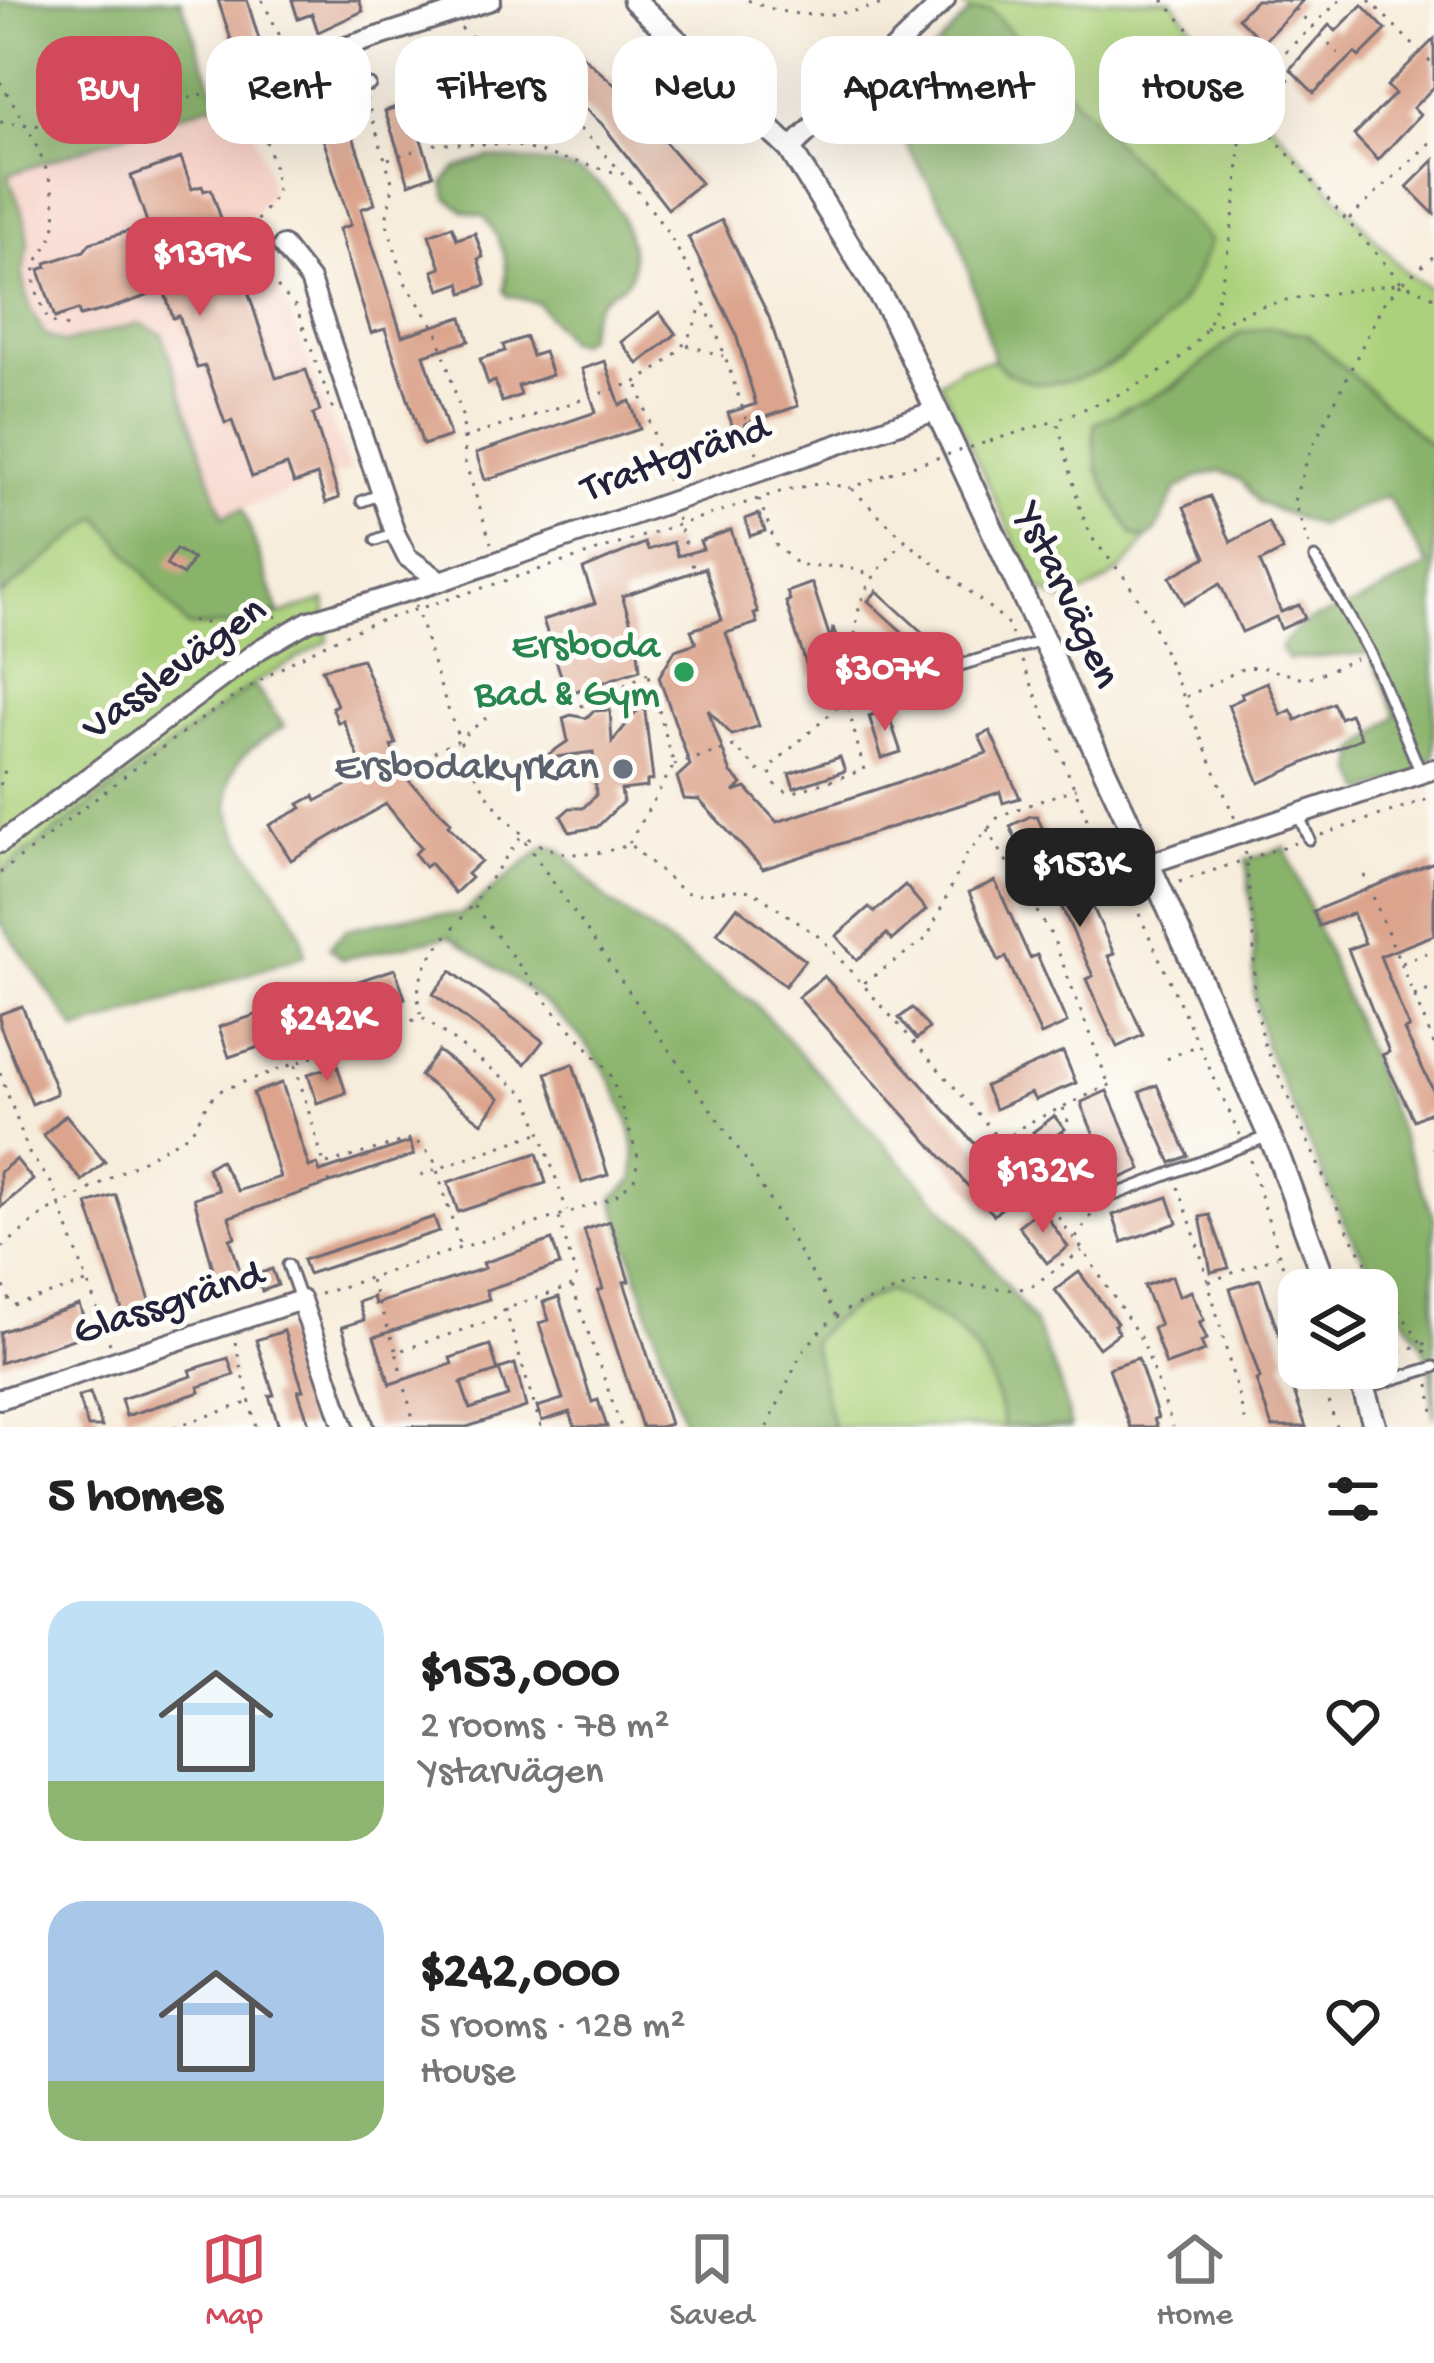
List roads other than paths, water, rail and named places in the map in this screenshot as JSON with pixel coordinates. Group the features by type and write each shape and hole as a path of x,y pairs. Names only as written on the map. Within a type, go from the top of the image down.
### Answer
{"street":[{"path":"371,40 491,0"},
{"name":"Ystarvägen","path":"634,0 790,149 892,315 1148,863 1269,1136 1320,1269"},
{"path":"790,149 945,0"},
{"path":"283,246 310,280 382,494 385,536 441,581"},
{"name":"Trattgränd","path":"414,600 441,581 935,411"},
{"name":"Vasslevägen","path":"0,844 260,649 310,620 414,600"},
{"path":"1148,863 1428,771"},
{"name":"Glassgränd","path":"0,1399 301,1300 344,1427"},
{"path":"1364,1389 1375,1427"}],"lane":[{"path":"362,501 382,494"},
{"path":"1315,558 1370,653 1428,771"},
{"path":"1329,583 1341,576"},
{"path":"849,698 1042,641"},
{"path":"1298,814 1309,839"},
{"path":"1101,1200 1269,1136"},
{"path":"288,1265 301,1300"},
{"path":"1398,1373 1432,1368"}],"place":[{"name":"Ersboda Bad & Gym","path":"684,672"},
{"name":"Ersbodakyrkan","path":"623,769"}]}
